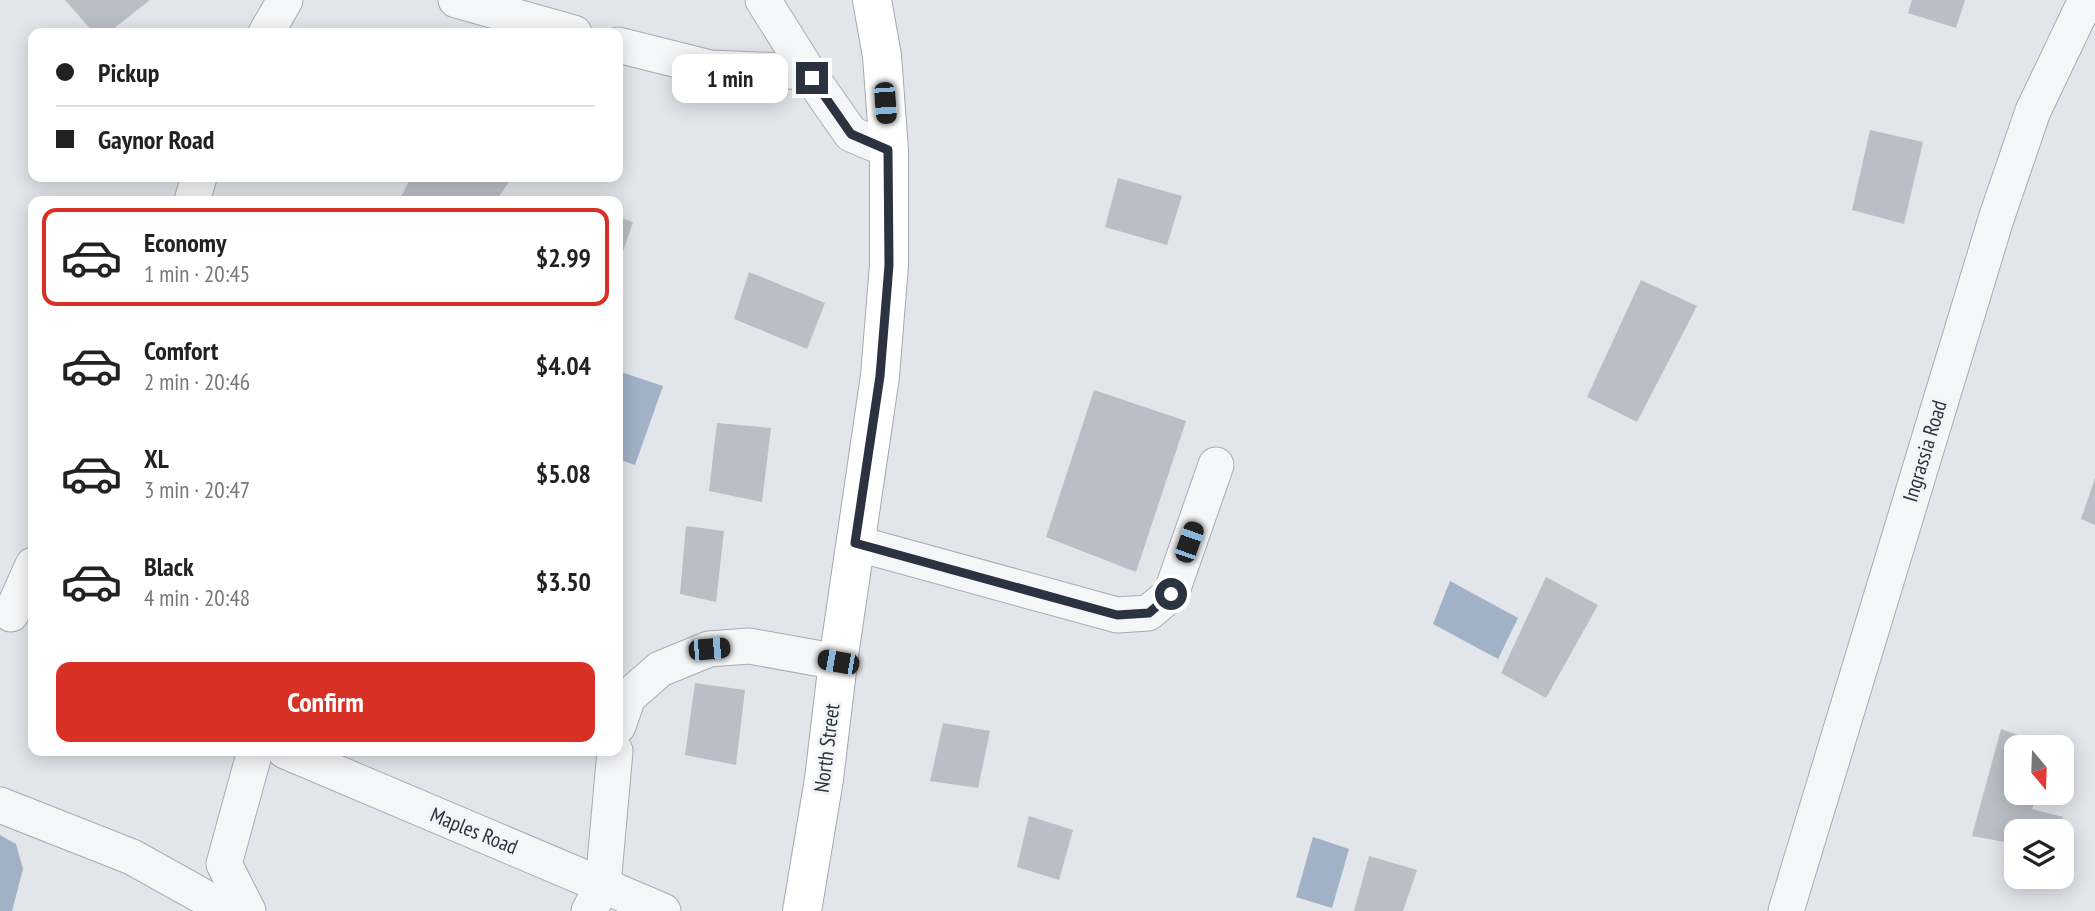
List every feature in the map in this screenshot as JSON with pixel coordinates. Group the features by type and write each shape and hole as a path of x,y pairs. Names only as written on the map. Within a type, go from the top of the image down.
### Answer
{"main road":[{"name":"North Street","path":"802,911 824,779 838,662 880,376 889,265 888,150 882,56 872,0"}],"street":[{"path":"269,28 285,0"},
{"path":"456,0 556,28"},
{"path":"763,0 851,134 888,150"},
{"name":"Ingrassia Road","path":"1786,911 1996,219 2032,111 2086,0"},
{"path":"623,46 710,68 808,72"},
{"path":"855,543 1117,615 1149,613 1171,594 1216,465"},
{"path":"15,617 28,579"},
{"path":"623,712 628,697 660,669 709,649 749,646 838,662"},
{"path":"248,911 224,864 254,756"},
{"name":"Maples Road","path":"296,756 596,898 663,911"},
{"path":"596,898 614,756"},
{"path":"0,806 132,857 229,911"}],"water":[{"path":"623,373 663,386 635,465 623,461"},
{"path":"1450,581 1518,618 1498,659 1433,624"},
{"path":"0,835 16,844 23,869 12,911 0,911"},
{"path":"1313,837 1349,849 1332,908 1296,897"}],"building":[{"path":"65,0 150,0 114,28 90,28"},
{"path":"1912,0 1965,0 1956,28 1908,13"},
{"path":"1870,130 1923,142 1904,224 1852,210"},
{"path":"1118,178 1182,196 1167,245 1105,227"},
{"path":"408,182 509,182 499,196 402,196"},
{"path":"623,219 633,222 623,251"},
{"path":"749,272 825,303 807,349 734,319"},
{"path":"1641,280 1697,306 1637,422 1587,397"},
{"path":"1094,390 1186,421 1136,572 1046,537"},
{"path":"717,423 771,428 762,502 709,491"},
{"path":"2095,478 2095,525 2081,519"},
{"path":"686,526 724,531 716,602 680,594"},
{"path":"1546,577 1598,605 1546,698 1501,673"},
{"path":"695,683 745,690 736,765 685,755"},
{"path":"943,723 990,731 978,788 930,781"},
{"path":"2001,729 2018,735 2004,735 2004,805 2034,805 2032,809 2062,819 2004,819 2004,842 1972,836"},
{"path":"1029,816 1073,830 1059,880 1017,867"},
{"path":"1369,856 1417,870 1403,911 1354,911"}],"route":[{"path":"812,78 851,134 888,150 889,265 880,376 855,543 1117,615 1149,613 1171,594"}]}
